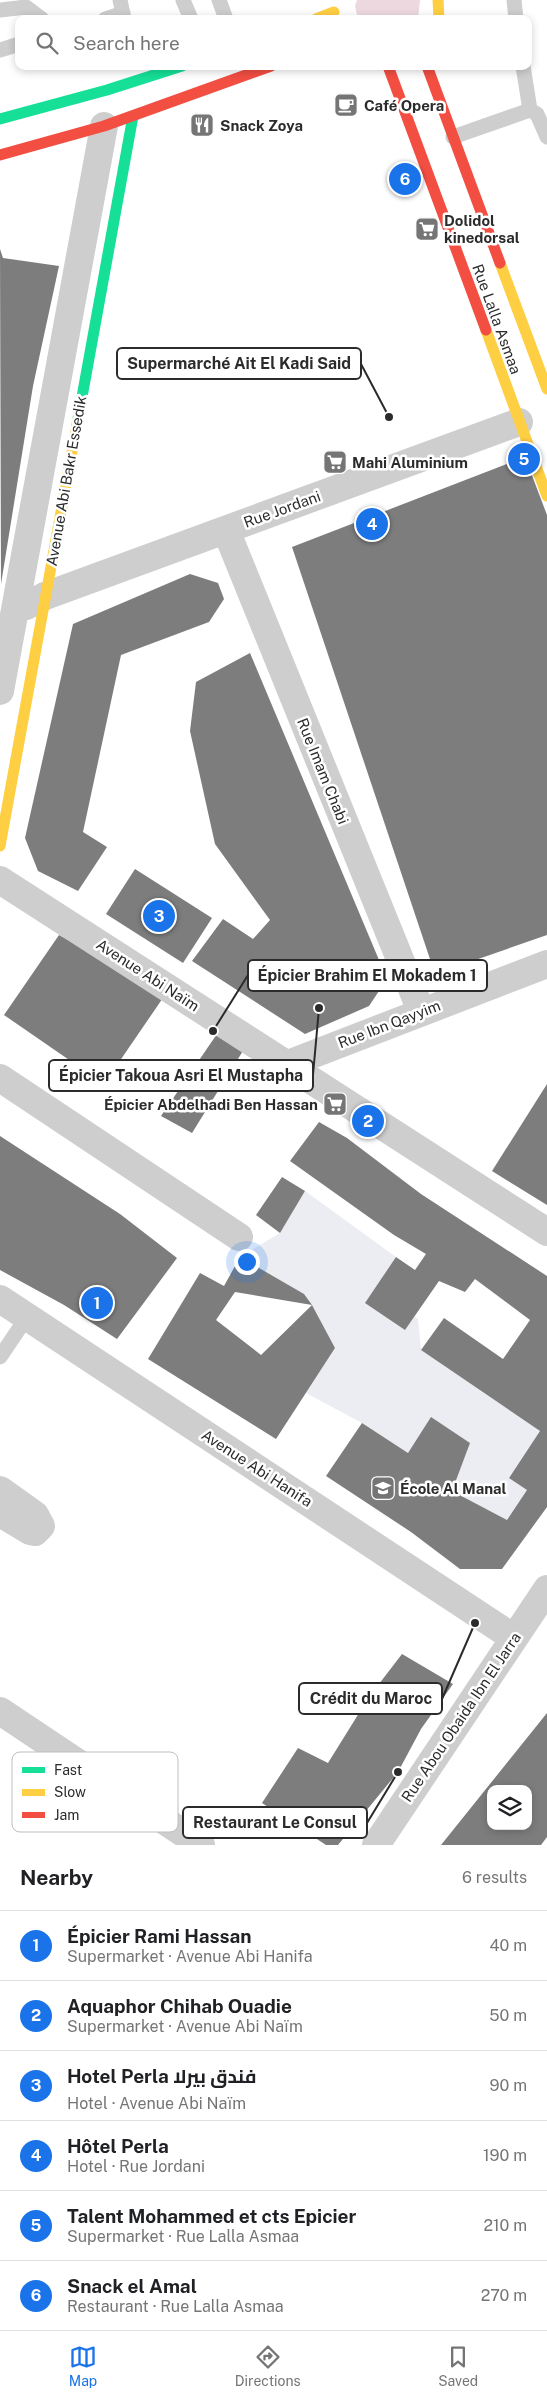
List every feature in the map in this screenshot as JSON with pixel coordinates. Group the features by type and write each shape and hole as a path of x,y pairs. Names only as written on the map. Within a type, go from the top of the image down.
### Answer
{"street":[{"path":"322,15 334,6"},
{"path":"0,119 138,73 157,70"},
{"path":"0,155 104,126 260,70"},
{"name":"Rue Lalla Asmaa","path":"389,70 518,422 547,496"},
{"name":"Rue Lalla Asmaa","path":"428,70 547,389"},
{"name":"Avenue Abi Bakr Essedik","path":"0,846 133,116"},
{"name":"Avenue Abi Bakr Essedik","path":"0,691 7,615 104,126"},
{"name":"Rue Jordani","path":"7,615 45,596 518,422"},
{"name":"Rue Imam Chabi","path":"226,530 421,1011"},
{"name":"Avenue Abi Naïm","path":"0,880 547,1232"},
{"name":"Rue Ibn Qayyim","path":"288,1064 421,1011 547,964"},
{"path":"0,1078 239,1237"},
{"name":"Avenue Abi Hanifa","path":"0,1299 514,1638"},
{"path":"0,1490 35,1515 40,1526 35,1532 30,1531 0,1513"},
{"name":"Rue Abou Obaida Ibn El Jarra","path":"376,1845 547,1589"},
{"path":"0,1712 60,1752"},
{"path":"178,1830 201,1845"}],"lane":[{"path":"183,0 189,15"},
{"path":"219,0 225,15"},
{"path":"514,0 516,15"},
{"path":"0,10 26,7 37,15"},
{"path":"0,50 15,45"},
{"path":"524,70 530,110"},
{"path":"453,137 530,110 538,114 547,137"},
{"path":"0,1356 27,1317"}],"shaded area":[{"path":"357,0 420,0 418,15 357,15 355,6"},
{"path":"305,1191 396,1257 377,1289 418,1319 421,1350 540,1431 509,1477 527,1490 507,1520 452,1491 470,1443 432,1418 408,1453 362,1423 306,1393 335,1348 312,1305 240,1257 280,1233"}],"building":[{"path":"0,249 3,258 59,266 33,386 1,584"},
{"path":"525,457 547,515 547,935 435,974 292,547"},
{"path":"190,574 218,583 224,599 209,622 121,655 83,832 107,847 78,891 38,871 25,838 73,624"},
{"path":"250,653 387,979 369,1006 305,1034 192,961 223,919 253,939 270,920 215,844 190,731 196,682"},
{"path":"135,869 212,918 183,963 106,914"},
{"path":"59,935 167,992 104,1084 4,1015"},
{"path":"219,1031 246,1046 192,1133 161,1116"},
{"path":"547,1084 547,1205 492,1171"},
{"path":"319,1122 347,1138 421,1194 547,1276 547,1507 502,1569 460,1569 411,1532 326,1476 362,1423 408,1453 431,1417 470,1443 452,1491 507,1520 527,1490 509,1478 540,1431 421,1350 444,1318 503,1359 530,1320 475,1279 465,1292 439,1281 405,1330 365,1303 396,1257 415,1270 426,1254 394,1235 290,1161"},
{"path":"0,1136 120,1214 177,1258 117,1339 64,1305 0,1270"},
{"path":"282,1177 305,1191 280,1233 256,1215"},
{"path":"240,1257 304,1294 312,1305 335,1348 276,1439 148,1359 200,1273 224,1286","holes":["235,1292 312,1305 261,1355 216,1320"]},
{"path":"402,1654 453,1684 421,1729 398,1772 338,1845 326,1845 262,1803 298,1748 328,1763 369,1697"},
{"path":"547,1713 547,1837 541,1845 441,1845 487,1788 487,1830 532,1830 532,1785 489,1785"}],"traffic: fast":[{"path":"0,119 107,90 170,70"},
{"path":"78,419 133,116"}],"traffic: slow":[{"path":"438,0 439,15"},
{"path":"326,15 334,12"},
{"path":"500,263 547,389"},
{"path":"486,330 547,496"},
{"path":"0,846 78,419"}],"traffic: jam":[{"path":"0,155 104,126 260,70"},
{"path":"389,70 486,330"},
{"path":"428,70 500,263"}],"place":[{"name":"Café Opera","path":"346,105"},
{"name":"Snack Zoya","path":"202,125"},
{"name":"Snack el Amal","path":"405,179"},
{"name":"Dolidol kinedorsal","path":"427,229"},
{"name":"Supermarché Ait El Kadi Said","path":"389,417"},
{"name":"Talent Mohammed et cts Epicier","path":"524,459"},
{"name":"Mahi Aluminium","path":"335,462"},
{"name":"Hôtel Perla","path":"372,524"},
{"name":"Hotel Perla فندق بيرلا","path":"159,916"},
{"name":"Épicier Takoua Asri El Mustapha","path":"319,1008"},
{"name":"Épicier Brahim El Mokadem 1","path":"213,1031"},
{"name":"Épicier Abdelhadi Ben Hassan","path":"335,1104"},
{"name":"Aquaphor Chihab Ouadie","path":"368,1121"},
{"name":"Épicier Rami Hassan","path":"97,1303"},
{"name":"École Al Manal","path":"383,1488"},
{"name":"Crédit du Maroc","path":"475,1623"},
{"name":"Restaurant Le Consul","path":"398,1772"}]}
